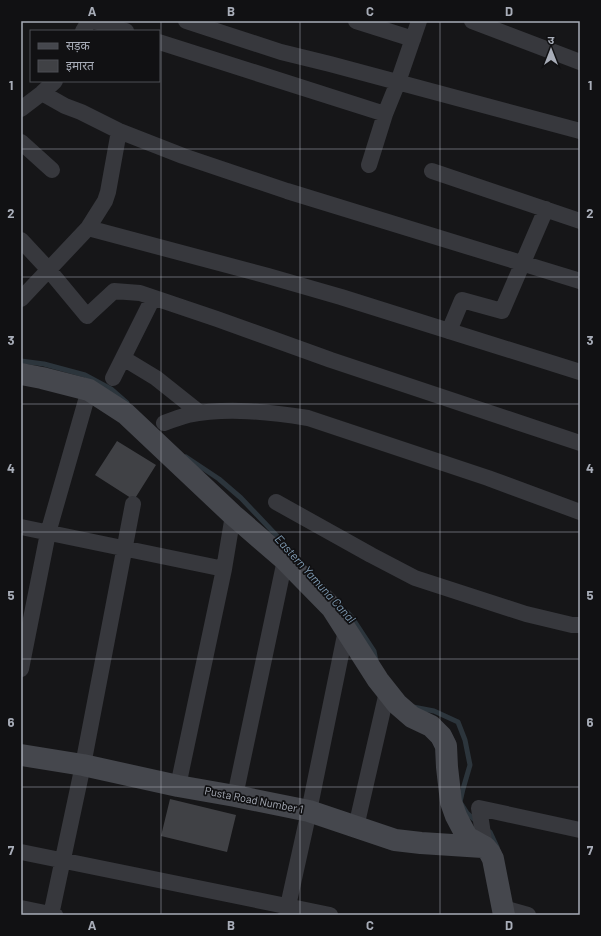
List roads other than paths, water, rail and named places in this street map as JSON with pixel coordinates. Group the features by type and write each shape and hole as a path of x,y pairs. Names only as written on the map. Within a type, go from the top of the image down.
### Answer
{"street":[{"path":"95,21 123,30"},
{"path":"186,21 281,52 580,131"},
{"path":"356,21 413,39"},
{"path":"369,165 385,114 420,21"},
{"path":"472,21 488,24 580,62"},
{"path":"160,42 385,114"},
{"path":"21,109 42,93 53,82"},
{"path":"42,93 65,106 81,112 119,131 183,156 287,191 580,281"},
{"path":"21,299 88,228 105,201 119,131"},
{"path":"21,142 52,170"},
{"path":"432,172 580,220"},
{"path":"449,331 462,300 502,311 546,209"},
{"path":"88,228 275,278 580,372"},
{"path":"21,240 48,269 87,316 114,291 140,293 331,360 580,443"},
{"path":"113,378 153,298"},
{"path":"123,358 156,378 200,413"},
{"path":"21,374 89,390 126,414 233,515 285,560 332,608 378,680 397,704 412,717 431,726 441,736 446,746 446,767 451,802 456,816 467,836 484,841"},
{"path":"21,669 48,532 89,390"},
{"path":"164,423 186,415 219,412 255,412 308,418 488,478 580,512"},
{"path":"276,502 371,556 415,578 526,614 580,626"},
{"path":"21,908 53,915 133,504"},
{"path":"178,786 224,569 233,515"},
{"path":"21,526 224,569"},
{"path":"235,796 285,560"},
{"path":"288,911 346,630"},
{"path":"356,827 387,692"},
{"name":"Pusta Road Number 1","path":"21,755 83,765 178,786 309,811 395,840 421,843 484,841"},
{"path":"528,915 503,912 493,859 484,841 479,808 580,830"},
{"path":"21,852 63,860 288,911 330,915"}],"waterway":[{"name":"Eastern Yamuna Canal","path":"21,361 44,364 85,375 111,389 127,403"},
{"name":"Eastern Yamuna Canal","path":"186,457 219,479 241,498 294,554"},
{"name":"Eastern Yamuna Canal","path":"347,612 374,651 376,661"},
{"name":"Eastern Yamuna Canal","path":"413,707 434,711 458,722 465,740 470,765 460,802 467,813 477,822"},
{"name":"Eastern Yamuna Canal","path":"487,830 490,832 497,847"}]}
